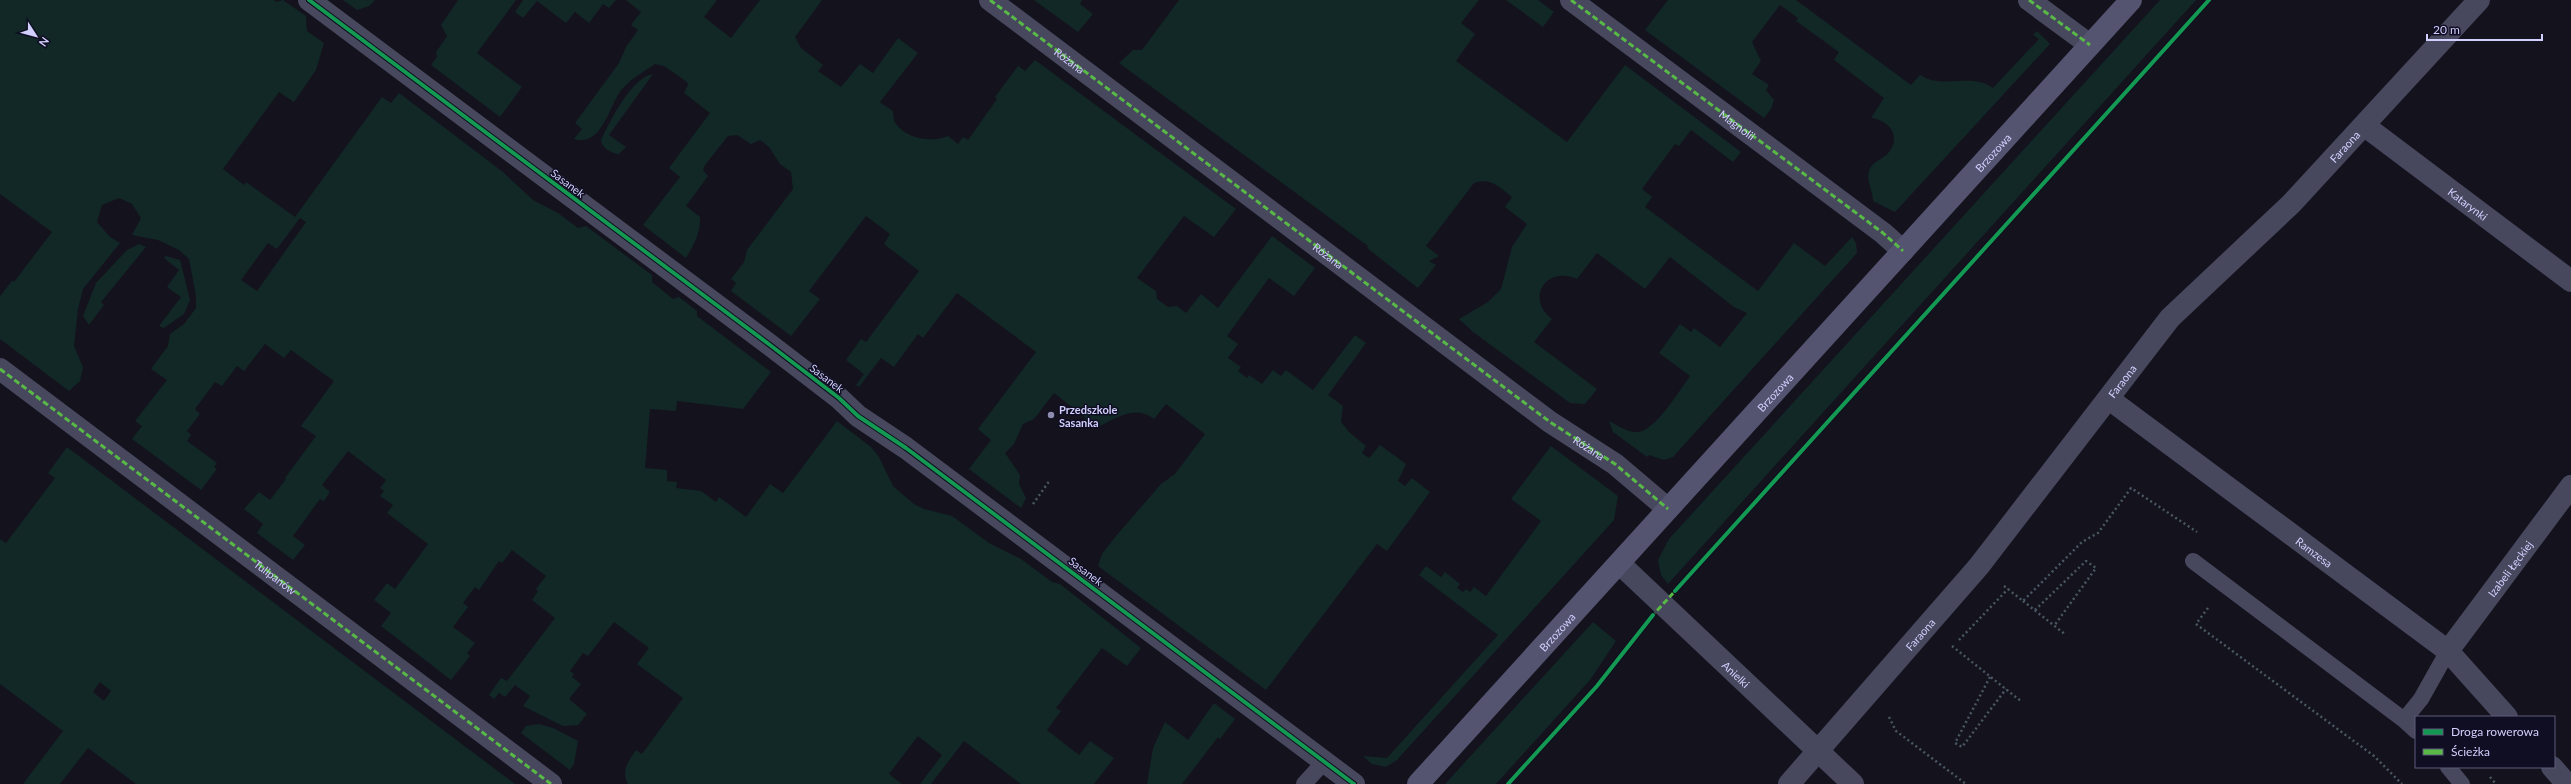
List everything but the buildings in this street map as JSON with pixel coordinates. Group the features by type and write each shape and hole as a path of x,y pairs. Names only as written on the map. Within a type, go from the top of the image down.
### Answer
{"street":[{"name":"Sasanek","path":"309,0 795,364 839,398 858,416 906,448 1354,784"},
{"name":"Różana","path":"990,0 1550,422 1615,464 1668,509"},
{"name":"Magnolii","path":"1571,0 1883,233 1903,250"},
{"path":"2029,0 2090,45"},
{"name":"Brzozowa","path":"1418,784 1620,564 1668,509 2131,0"},
{"name":"Faraona","path":"1789,784 1926,627 2018,517 2170,318 2291,204 2365,126 2479,0"},
{"name":"Katarynki","path":"2365,126 2571,281"},
{"name":"Tulipanów","path":"0,369 551,784"},
{"name":"Ramzesa","path":"2109,399 2448,651 2506,716"},
{"name":"Izabeli Łęckiej","path":"2448,651 2571,486"},
{"name":"Anielki","path":"1620,564 1853,784"},
{"path":"2553,768 2567,784"}],"lane":[{"path":"2193,561 2404,720 2415,730"},
{"path":"2404,720 2420,699 2448,651"},
{"path":"1304,784 1324,762"},
{"path":"2449,768 2462,784"}],"path":[{"path":"1043,491 1050,480"},
{"path":"2035,610 2086,561 2096,568 2054,626"},
{"path":"2023,601 2066,635"},
{"path":"2209,606 2196,624 2374,756 2402,784"},
{"path":"1926,627 2022,702"},
{"path":"1990,677 1955,743 1962,747 2006,689"},
{"path":"1888,714 1896,732 1966,784"}],"green space":[{"path":"0,0 274,0 276,2 283,0 306,16 307,31 324,43 316,70 294,102 279,92 223,169 244,185 246,182 295,217 382,97 391,103 399,93 503,172 533,200 558,213 578,228 586,226 652,275 652,282 673,299 679,297 697,311 697,316 771,372 743,409 677,401 676,411 650,409 645,468 667,470 667,481 677,482 676,488 701,491 716,502 719,497 746,517 770,484 783,493 837,421 871,447 879,457 893,486 914,504 924,509 952,516 989,543 1021,559 1052,582 1060,584 1141,648 1127,666 1102,648 1056,708 1061,711 1047,730 1079,755 1090,741 1114,758 1094,784 1021,784 964,741 931,784 920,784 942,755 918,736 889,774 902,784 628,784 625,770 630,758 636,750 642,754 683,698 637,664 649,648 614,622 588,656 583,653 570,671 574,674 572,677 581,684 569,699 587,714 578,725 563,726 523,706 530,696 515,685 505,697 499,693 494,699 489,695 501,678 507,681 555,618 532,600 538,591 536,589 546,576 512,550 502,563 499,561 479,590 475,587 463,603 468,607 453,627 475,643 467,653 470,656 451,680 381,626 391,613 374,600 387,583 395,589 428,544 387,513 393,505 380,496 384,491 380,488 386,480 348,451 322,485 330,492 324,501 320,499 293,536 305,545 293,560 257,533 263,524 244,509 259,492 270,500 286,479 285,478 316,436 301,426 334,381 291,350 284,358 265,344 244,371 237,366 222,386 215,382 195,409 200,414 187,431 191,435 187,441 217,463 214,467 217,469 201,490 132,439 142,426 135,421 167,380 151,369 168,346 170,334 184,324 196,308 196,296 189,259 179,250 158,240 132,235 141,218 132,204 119,198 102,205 97,222 110,237 120,243 83,289 78,309 74,346 83,367 80,381 69,391 0,339 0,296 12,281 14,282 52,232 0,194","holes":["300,218 306,222 257,291 241,280 268,243 277,249"]},
{"path":"343,0 375,0 369,6 357,10"},
{"path":"458,0 516,0 477,53 522,87 500,117 431,65 437,57 436,52 447,36 441,25"},
{"path":"523,0 616,0 609,8 603,4 589,23 575,12 566,23 537,1 523,18 515,12"},
{"path":"626,0 717,0 704,17 731,38 760,0 822,0 795,37 801,48 823,65 818,71 841,87 860,64 873,73 898,38 918,53 880,102 893,112 896,124 907,133 927,139 948,136 958,144 963,137 968,140 997,99 995,97 1018,66 1025,71 1035,60 1236,209 1214,237 1184,216 1137,278 1156,291 1157,299 1168,307 1177,306 1186,313 1201,294 1218,308 1272,236 1315,268 1294,296 1269,278 1227,336 1238,344 1228,358 1241,367 1238,371 1247,378 1249,375 1262,384 1273,370 1281,376 1286,370 1313,390 1355,335 1366,343 1328,395 1343,406 1341,422 1350,433 1366,446 1362,453 1369,458 1380,445 1406,464 1398,481 1405,486 1412,478 1430,492 1387,551 1377,544 1266,690 1098,566 1102,554 1116,536 1161,484 1175,474 1205,434 1166,404 1154,419 1146,415 1131,413 1123,415 1093,429 1083,422 1086,418 1054,393 1034,419 1023,424 1014,444 1005,453 1020,475 1019,484 1026,498 1021,508 969,469 991,440 978,429 1036,352 957,293 923,338 918,334 894,367 881,358 859,387 856,385 864,374 846,360 861,339 866,342 919,271 884,244 890,234 866,216 809,291 820,299 791,336 731,291 736,283 731,279 744,262 747,250 793,189 791,172 780,164 769,147 760,140 751,144 737,135 728,136 705,165 703,170 708,176 686,206 700,217 700,223 692,248 686,258 643,225 680,177 669,168 710,113 684,93 688,85 687,82 664,66 655,64 634,78 623,88 599,131 592,137 584,140 574,139 582,129 575,123 619,63 626,47 638,30 631,25 641,12"},
{"path":"1034,0 1082,0 1080,4 1093,14 1078,32"},
{"path":"1179,0 1479,0 1461,23 1475,34 1456,61 1567,142 1625,65 1741,152 1733,162 1691,130 1679,146 1675,144 1642,189 1652,197 1645,207 1758,291 1794,243 1825,266 1852,237 1856,243 1857,253 1673,457 1664,460 1649,455 1647,457 1613,432 1609,421 1627,430 1638,432 1645,430 1652,425 1667,409 1690,376 1659,353 1680,324 1691,332 1694,328 1720,347 1747,313 1734,307 1670,257 1645,289 1597,253 1577,279 1566,276 1548,280 1543,286 1540,294 1540,302 1544,311 1552,319 1534,342 1597,389 1585,404 1570,403 1473,332 1459,319 1488,302 1501,289 1512,247 1527,224 1505,207 1512,197 1490,182 1480,181 1474,183 1426,246 1439,256 1429,261 1436,265 1418,288 1367,248 1368,246 1119,63 1133,50 1142,50"},
{"path":"1506,0 1538,0 1554,12 1543,27"},
{"path":"1668,0 1796,0 1911,85 1920,75 1938,81 1976,81 1993,88 2039,39 2033,35 2037,31 2050,44 1895,212 1873,201 1868,178 1871,167 1884,157 1893,146 1894,134 1888,125 1877,119 1871,118 1884,98 1834,60 1839,52 1796,21 1798,18 1780,5 1752,42 1761,61 1752,74 1769,85 1766,90 1774,100 1771,109 1764,118 1645,30"},
{"path":"2160,0 2196,0 1668,584 1661,575 1658,560 1669,539"},
{"path":"653,74 609,135 626,147 619,154 605,148 601,143 601,140 622,101 637,83 645,77"},
{"path":"139,244 146,247 101,302 104,305 89,325 83,316 96,283 127,250"},
{"path":"166,256 180,260 190,300 184,314 164,328 159,326 181,297 167,287 179,270 164,258"},
{"path":"1551,446 1618,496 1614,520 1397,760 1386,767 1372,764 1363,756 1387,758 1498,635 1419,575 1426,566 1441,577 1445,572 1460,584 1457,588 1463,592 1466,589 1470,592 1474,587 1486,596 1541,521 1511,499"},
{"path":"67,447 515,784 136,784 88,748 60,784 23,784 63,731 0,684 0,539 6,543 55,478 48,473","holes":["100,682 111,691 104,701 93,692"]},
{"path":"1593,622 1616,641 1590,680 1496,784 1445,784"},
{"path":"1214,703 1235,719 1220,739 1218,737 1182,784 1147,784 1153,748 1165,722 1188,740"},
{"path":"539,724 553,728 578,741 574,764 570,770 521,733 526,726"}],"marked path":[{"path":"990,0 1550,422 1615,464 1668,509"},
{"path":"1571,0 1883,233 1903,251"},
{"path":"2029,0 2090,45"},
{"path":"0,369 551,784"},
{"path":"1651,617 1677,589"}],"cycle path":[{"path":"309,0 770,345 839,398 858,416 906,448 1354,784"},
{"path":"1675,591 2209,0"},
{"path":"1508,784 1597,686 1653,615"}],"place":[{"name":"Przedszkole Sasanka","path":"1051,415"}]}
